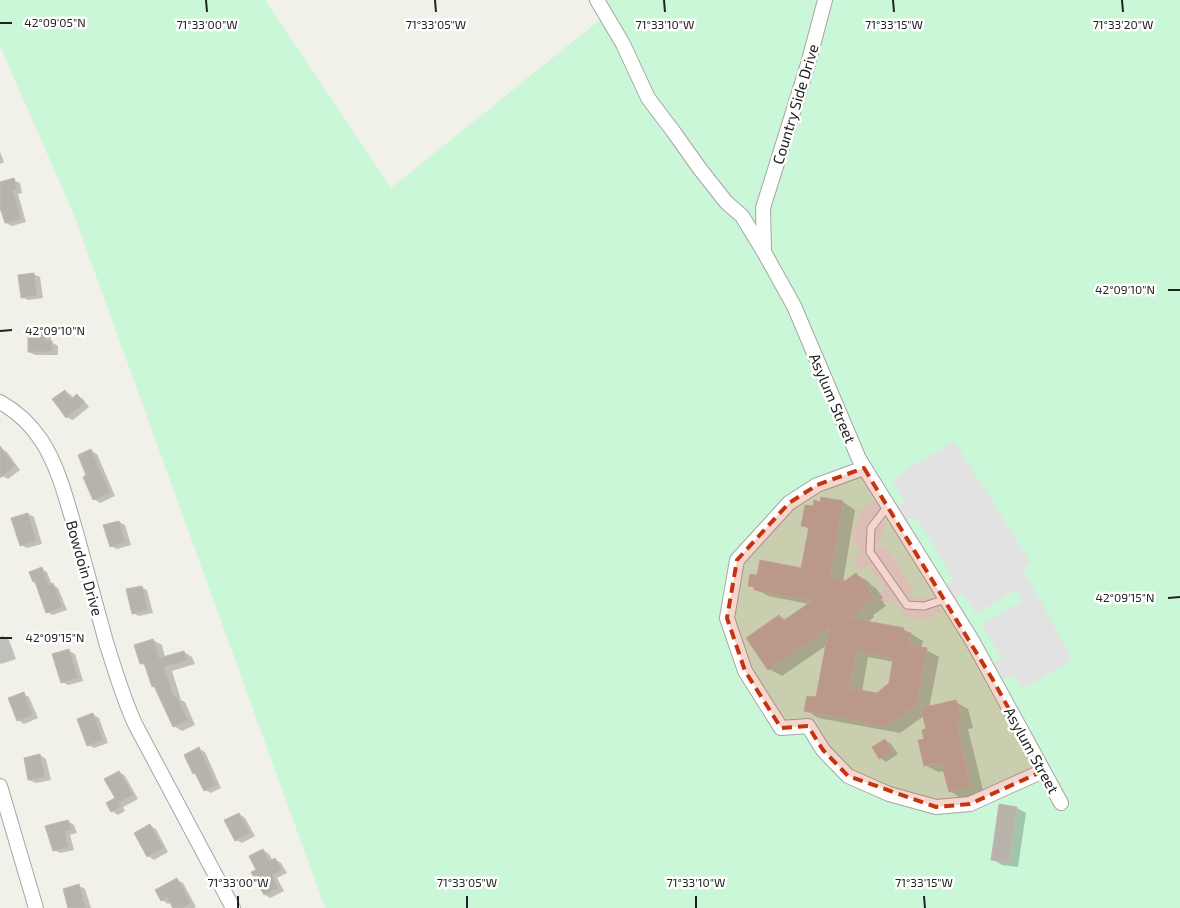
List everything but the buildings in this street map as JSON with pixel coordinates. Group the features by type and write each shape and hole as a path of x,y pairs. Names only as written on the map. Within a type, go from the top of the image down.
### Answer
{"street":[{"name":"Asylum Street","path":"597,0 623,44 648,98 726,202 742,216 764,252 794,306 859,460 977,649 1061,803"},
{"name":"Country Side Drive","path":"764,252 763,208 808,64 825,0"},
{"path":"742,216 757,214 763,208"},
{"name":"Bowdoin Drive","path":"0,402 19,415 30,426 42,442 53,463 67,501 106,640 128,707 135,724 233,908"},
{"path":"864,468 817,485 789,503 737,560 727,618 745,671 781,728 808,726 823,750 848,776 889,794 936,807 970,804 1044,771"},
{"path":"0,786 36,908"}],"lane":[{"path":"888,506 871,528 870,552 907,605 924,606 946,599"}],"highlighted area":[{"path":"864,468 993,680 1043,771 970,804 936,807 848,776 823,750 808,726 781,728 745,671 727,618 737,560 789,503 817,485"}],"green space":[{"path":"0,0 265,0 391,188 601,19 589,0 1180,0 1180,908 325,908 74,215 0,46"}],"shaded area":[{"path":"955,442 1031,563 1021,569 1030,581 1072,660 1023,689 1014,675 1004,679 993,662 1002,659 982,624 1022,601 1017,589 976,614 963,594 953,600 940,590 954,581 925,532 915,517 905,521 895,506 905,503 892,480 915,464"},
{"path":"878,499 886,528 883,530 875,548 886,547 914,592 905,595 920,599 932,596 943,614 930,611 934,621 903,616 901,606 893,600 884,603 879,594 885,589 869,565 861,570 852,559 861,553 851,534 859,520 859,510"}]}
